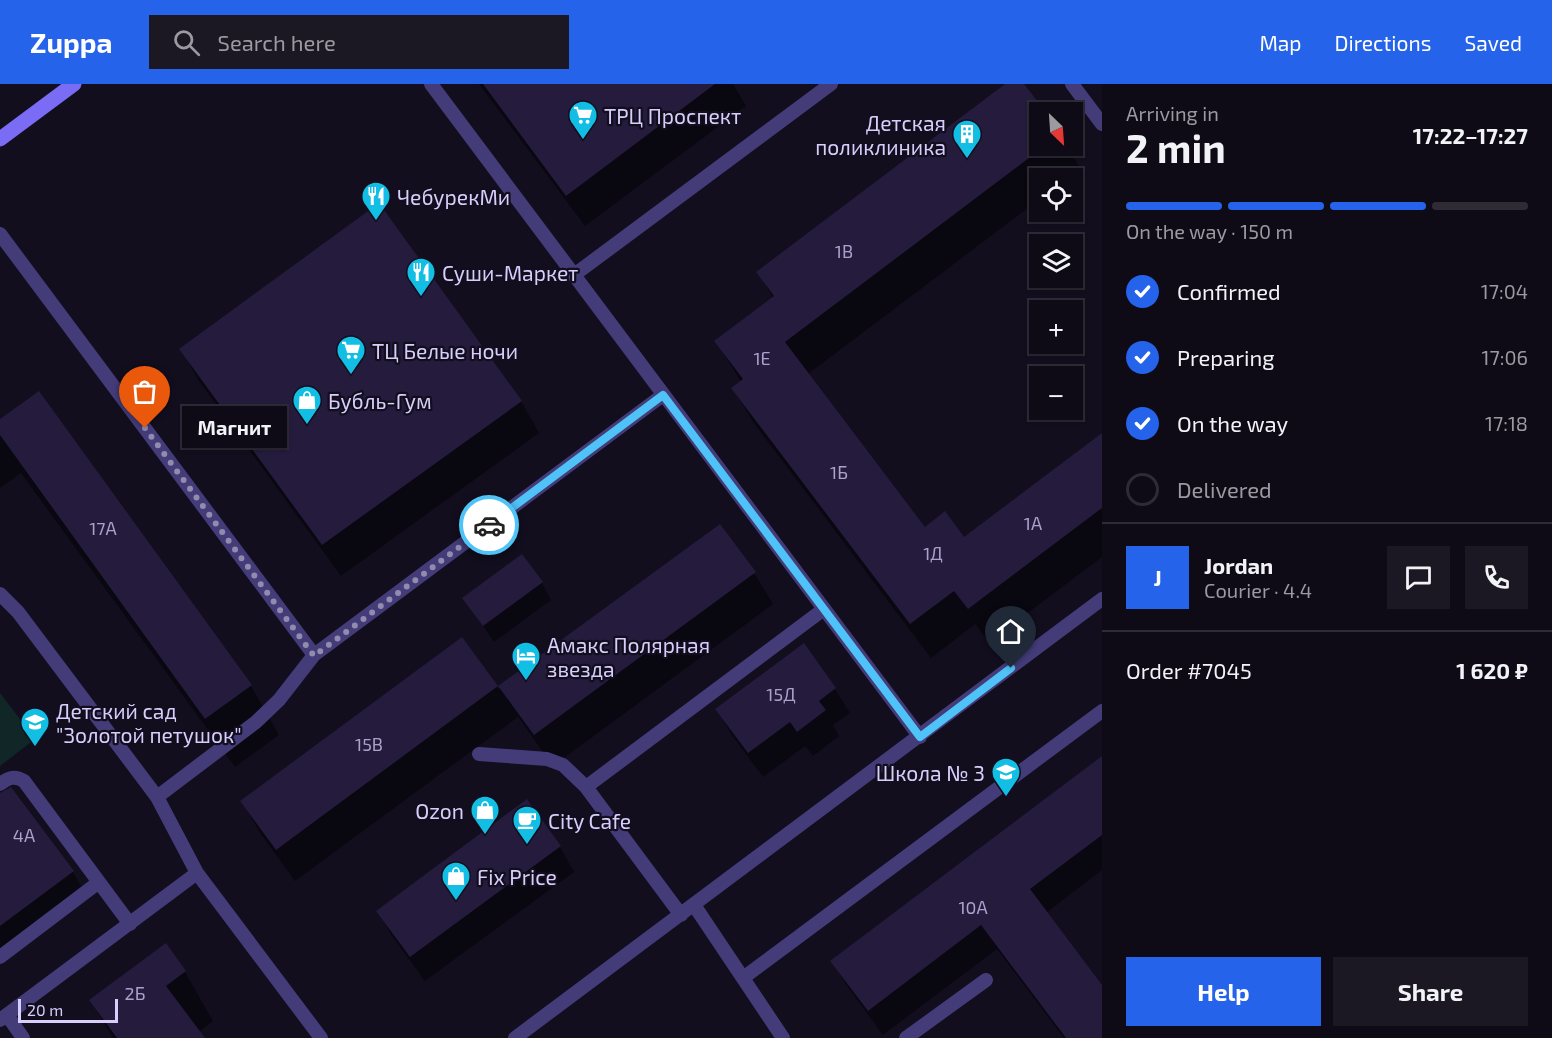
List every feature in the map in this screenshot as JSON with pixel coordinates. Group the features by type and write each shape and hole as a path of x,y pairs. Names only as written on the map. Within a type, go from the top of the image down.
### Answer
{"main road":[{"path":"0,138 74,84"}],"lane":[{"path":"431,84 920,737"},
{"path":"574,275 813,89 831,84"},
{"path":"1072,84 1102,124"},
{"path":"0,234 314,656"},
{"path":"157,797 256,722 279,699 314,656 663,395"},
{"path":"0,594 18,612 157,797 197,873 321,1038"},
{"path":"515,1038 1102,599"},
{"path":"586,787 824,609"},
{"path":"743,978 1102,711"},
{"path":"479,754 547,759 563,765 586,787 681,915"},
{"path":"0,784 12,777 18,777 24,781 130,924"},
{"path":"23,1038 3,1018 197,873"},
{"path":"0,957 99,882"},
{"path":"694,905 783,1038"},
{"path":"906,1038 986,980"}],"green space":[{"path":"0,693 35,739 0,766"}],"building":[{"name":"ТРЦ Проспект","path":"483,84 715,84 566,196"},
{"path":"1005,84 1024,84 1038,102 1029,102 1029,156 1032,156 785,342 925,527 945,511 964,537 1102,433 1102,508 968,609 954,591 910,624 731,388 743,379 714,341 774,296 756,272"},
{"name":"ТЦ Белые ночи","path":"379,203 522,401 322,545 179,349"},
{"path":"39,391 252,685 205,719 0,435 0,419"},
{"path":"720,524 756,572 534,735 498,686"},
{"path":"522,554 543,582 483,626 462,598"},
{"path":"462,637 498,686 276,850 240,801"},
{"path":"804,643 836,688 819,701 826,710 797,732 790,722 748,753 715,709"},
{"path":"1102,756 1102,835 1030,889 1102,985 1102,1038 1066,1038 981,925 868,1011 830,961"},
{"path":"11,787 74,871 0,926 0,793"},
{"path":"527,799 561,846 410,957 376,911"},
{"path":"166,943 186,971 166,986 205,1038 117,1038 89,1000"}],"way so far":[{"path":"145,428 314,656 489,525"}],"place":[{"name":"ТРЦ Проспект","path":"583,140"},
{"name":"Детская поликлиника","path":"967,160"},
{"name":"ЧебурекМи","path":"376,222"},
{"name":"Суши-Маркет","path":"421,298"},
{"name":"ТЦ Белые ночи","path":"351,376"},
{"name":"Бубль-Гум","path":"307,426"},
{"name":"Магнит","path":"145,428"},
{"name":"Амакс Полярная звезда","path":"526,682"},
{"name":"Детский сад \"Золотой петушок\"","path":"35,748"},
{"name":"Школа № 3","path":"1006,798"},
{"name":"Ozon","path":"485,836"},
{"name":"City Cafe","path":"527,846"},
{"name":"Fix Price","path":"456,902"}],"route":[{"path":"489,525 663,395 920,737 1011,668"}]}
